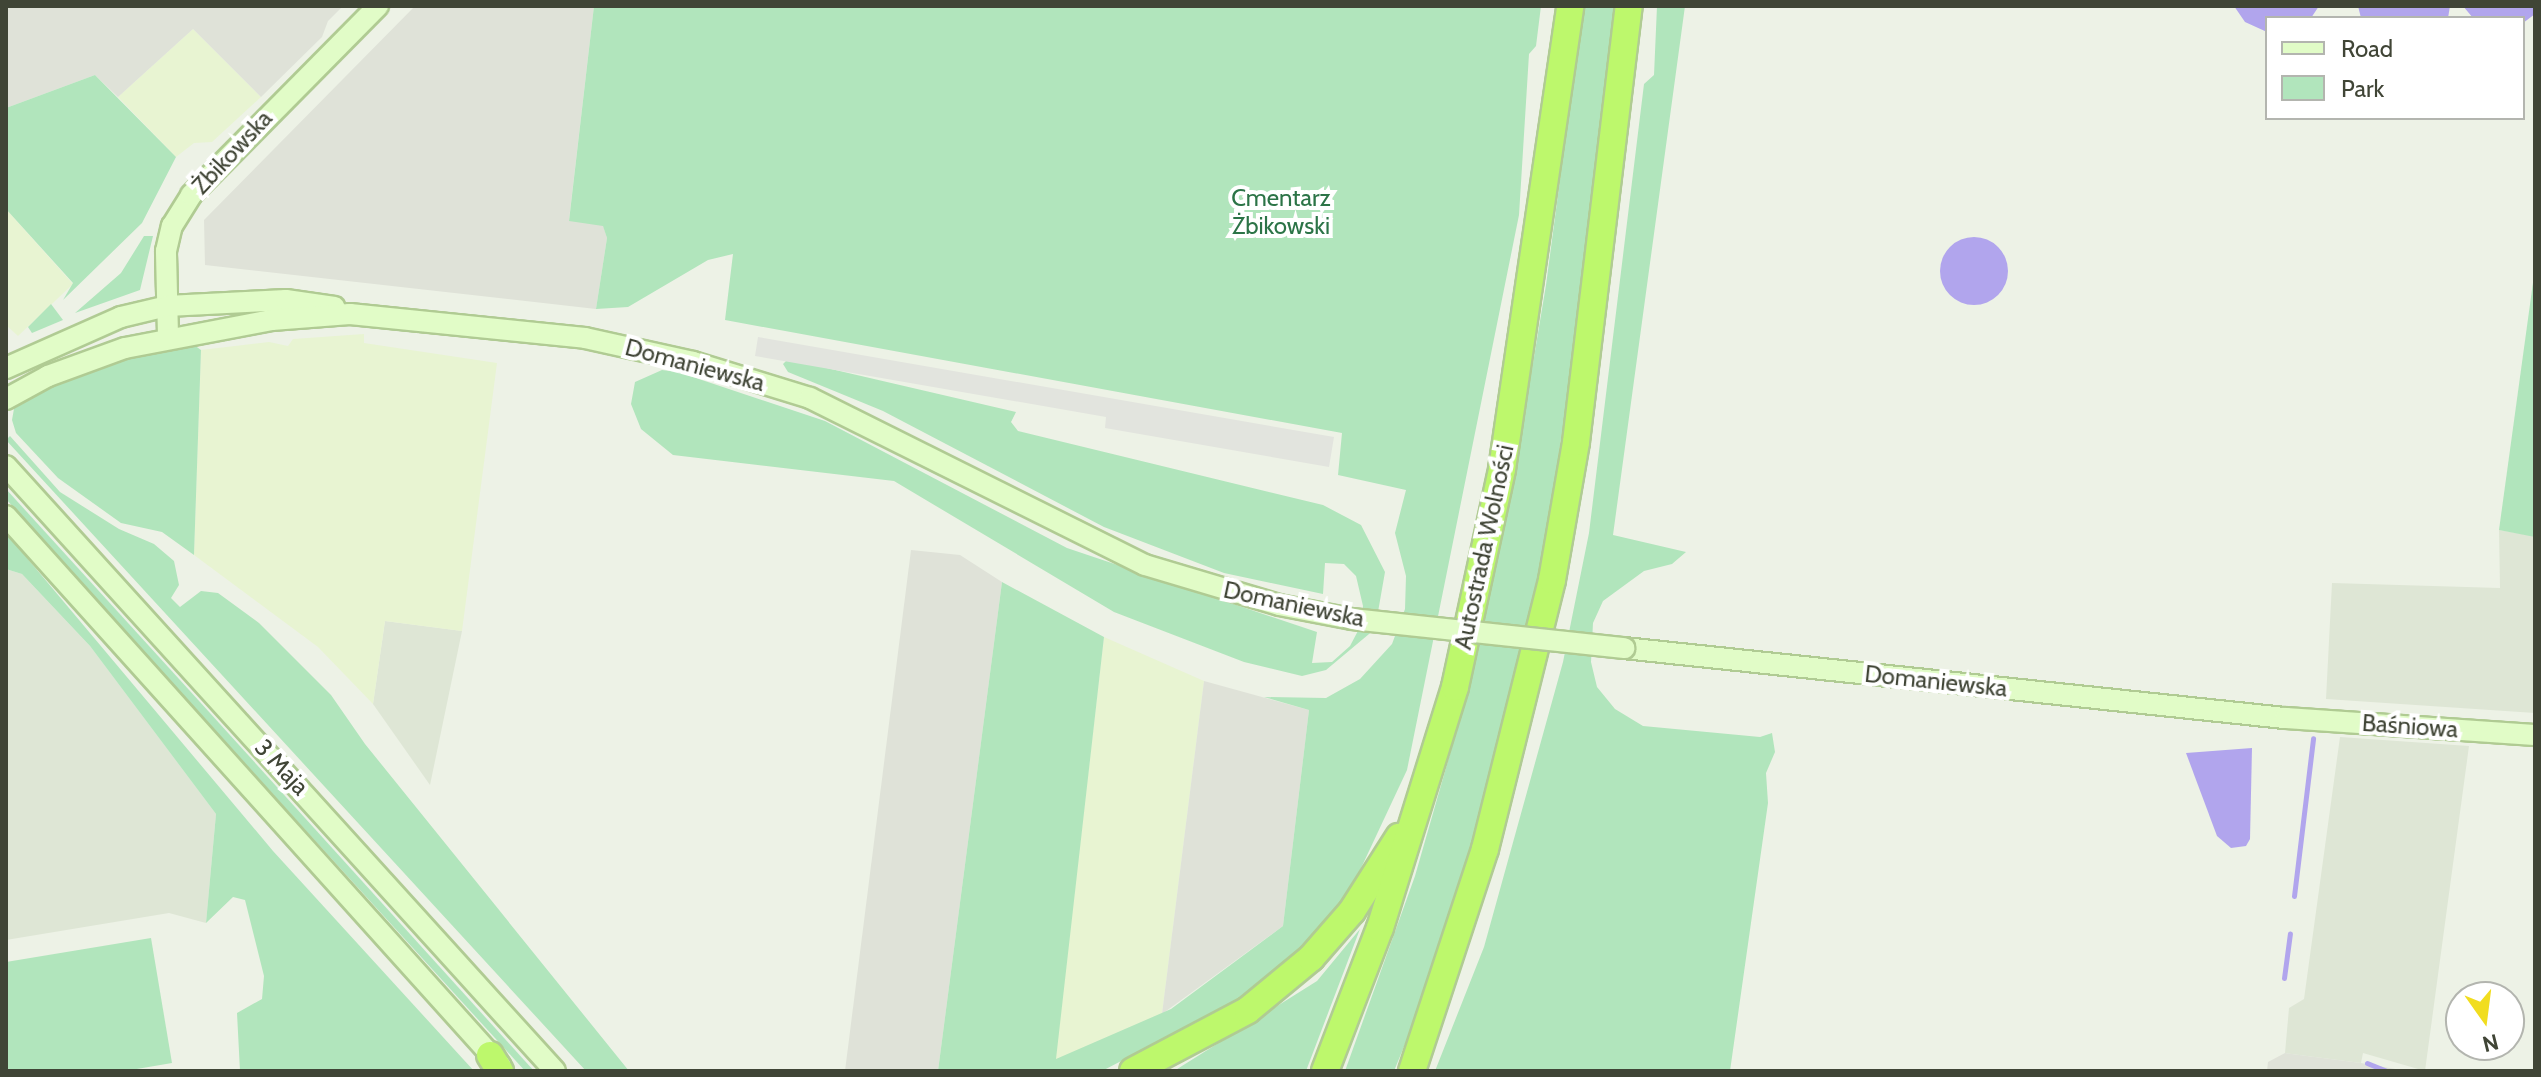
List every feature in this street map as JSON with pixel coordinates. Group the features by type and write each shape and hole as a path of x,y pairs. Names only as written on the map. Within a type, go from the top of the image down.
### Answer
{"highway":[{"name":"Autostrada Wolności","path":"1325,1071 1430,777 1502,469 1570,6"},
{"path":"1412,1071 1485,849 1552,580 1576,442 1629,6"},
{"path":"1133,1071 1248,1010 1311,958 1352,911 1385,861 1430,777"}],"main road":[{"name":"Żbikowska","path":"168,335 166,251 172,226 191,195 378,6"},
{"name":"Domaniewska","path":"6,368 121,317 167,306 286,300 332,305 350,314"},
{"name":"Domaniewska","path":"6,399 85,360 168,335 350,314 585,338 765,383 909,444 1087,540 1145,565 1279,605 1352,619 2285,718"},
{"name":"3 Maja","path":"6,466 555,1071"},
{"name":"3 Maja","path":"6,516 498,1066"},
{"name":"Baśniowa","path":"2285,718 2535,735"}],"shaded area":[{"path":"6,6 343,6 328,21 322,37 261,97 193,29 118,97 95,75 6,108"},
{"path":"415,6 594,6 569,220 603,225 607,238 596,309 205,265 204,220"},
{"path":"2234,6 2319,6 2312,16 2265,16 2265,31 2245,22"},
{"path":"2358,6 2450,6 2448,16 2360,16"},
{"path":"2463,6 2535,6 2535,14 2525,22 2525,16 2471,16"},
{"path":"193,29 261,97 212,142 194,143 176,157 118,97"},
{"path":"6,209 73,284 18,336 6,325"},
{"path":"1974,237 1987,239 1998,247 2006,258 2006,284 1998,295 1987,303 1974,305 1961,303 1950,295 1942,284 1940,271 1942,258 1950,247 1961,239"},
{"path":"364,334 364,343 497,363 462,631 385,621 373,704 318,647 194,555 201,350 269,342 288,346 293,339"},
{"path":"758,337 1334,437 1329,467 1105,428 1106,417 755,356"},
{"path":"2499,530 2535,536 2535,713 2326,699 2332,583 2500,588"},
{"path":"911,550 960,555 1002,582 938,1071 845,1071"},
{"path":"6,569 22,574 90,646 216,814 206,923 169,913 6,940"},
{"path":"385,621 462,631 430,785 373,704"},
{"path":"1104,637 1204,681 1162,1014 1055,1060"},
{"path":"1204,681 1309,710 1283,926 1162,1014"},
{"path":"2340,737 2469,746 2425,1071 2363,1053 2361,1063 2285,1053 2289,1008 2304,999"},
{"path":"2252,748 2250,839 2246,846 2231,848 2217,836 2186,753"},
{"path":"2285,1053 2407,1071 2267,1071 2268,1062"}],"green space":[{"name":"Cmentarz Żbikowski","path":"594,6 1541,6 1536,46 1529,54 1519,215 1407,770 1347,898 1292,959 1237,1001 1102,1071 938,1071 1002,582 1104,637 1056,1059 1171,1009 1283,926 1309,710 1264,697 1326,698 1360,679 1392,644 1405,609 1406,576 1395,533 1406,490 1338,475 1342,433 725,320 733,254 708,260 628,307 596,309 607,238 603,226 569,221"},
{"path":"1583,6 1617,6 1585,282 1546,538 1517,686 1437,966 1394,1071 1345,1071 1415,876 1460,719 1510,501 1546,285"},
{"path":"1657,6 1685,6 1613,535 1686,552 1672,564 1644,571 1603,601 1593,623 1591,662 1597,687 1615,709 1643,726 1760,737 1772,733 1775,752 1766,773 1768,803 1730,1071 1435,1071 1484,947 1563,662 1589,533 1644,84 1654,75"},
{"path":"95,75 176,157 142,223 63,300 73,283 6,209 6,108"},
{"path":"144,236 153,236 140,290 75,313 121,273"},
{"path":"2535,268 2535,537 2499,530"},
{"path":"51,304 63,320 32,333 28,327"},
{"path":"187,340 201,350 194,555 162,532 121,523 58,478 16,433 12,420 15,403 89,367"},
{"path":"788,359 1016,412 1011,422 1018,431 1323,505 1361,525 1385,572 1375,629 1326,670 1302,676 1244,662 1114,612 894,481 673,455 641,429 631,404 635,382 662,370 678,372 825,421 1067,548 1317,632 1312,663 1332,662 1350,646 1360,627 1363,606 1356,576 1344,564 1325,563 1323,594 1224,573 1104,527 883,411 788,372 783,364"},
{"path":"10,436 60,492 119,529 154,544 174,561 179,585 171,598 180,607 201,591 218,593 259,623 331,695 365,744 629,1071 586,1071 6,440"},
{"path":"6,489 534,1071 525,1071 288,811 6,499"},
{"path":"6,533 273,851 474,1071 240,1071 237,1013 262,999 264,976 245,900 233,897 206,923 216,814 90,646 22,574 6,569"},
{"path":"1360,929 1306,1071 1174,1071 1317,981"},
{"path":"151,938 172,1063 125,1071 6,1071 6,962"}],"waterway":[{"path":"2294,896 2313,738"},
{"path":"2284,978 2290,933"},
{"path":"2367,1063 2387,1071"}]}
